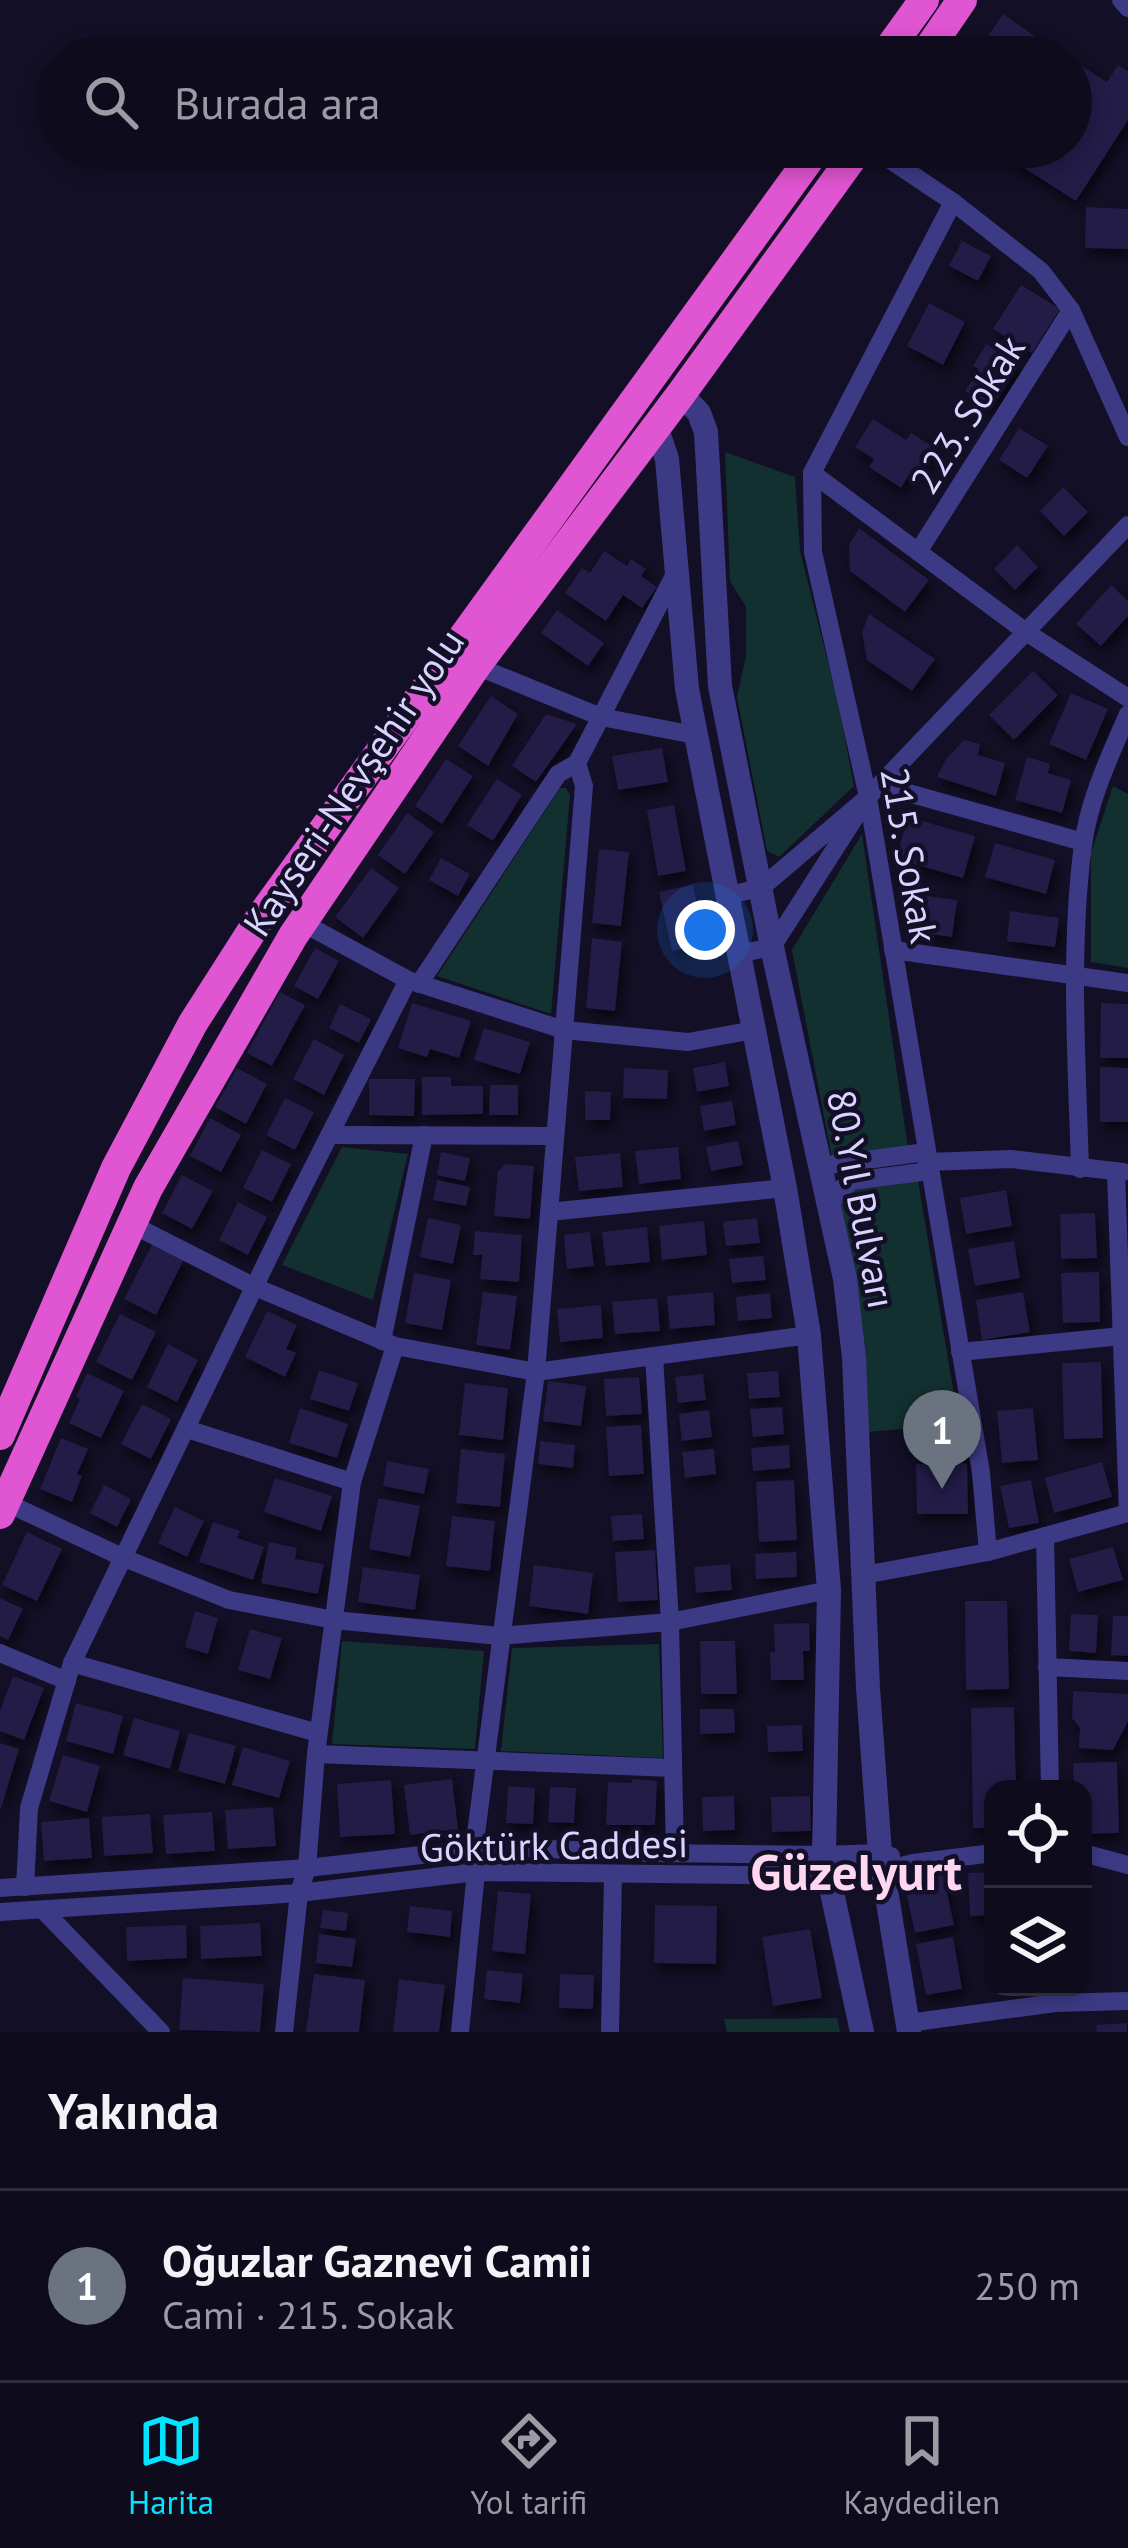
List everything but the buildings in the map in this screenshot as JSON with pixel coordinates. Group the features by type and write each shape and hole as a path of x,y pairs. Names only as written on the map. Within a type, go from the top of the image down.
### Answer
{"highway":[{"path":"898,36 924,0"},
{"path":"937,36 962,0"},
{"name":"Kayseri-Nevşehir yolu","path":"0,1435 116,1168 202,1009 262,915 803,168"},
{"name":"Kayseri-Nevşehir yolu","path":"3,1508 148,1188 303,923 476,666 845,168"},
{"path":"655,374 681,394"},
{"path":"628,411 653,430"}],"street":[{"path":"1121,0 1128,8"},
{"path":"902,168 1041,271 1071,310 1128,437"},
{"name":"215. Sokak","path":"953,202 812,473 813,552 874,791 893,950 981,1473 988,1552"},
{"name":"223. Sokak","path":"918,552 1071,310"},
{"name":"80.Yıl Bulvarı","path":"681,394 699,412 706,432 720,686 844,1279 854,1358 881,1862 909,2027"},
{"name":"80.Yıl Bulvarı","path":"653,430 667,459 695,735 785,1189 809,1335 829,1590 826,1866 862,2032"},
{"path":"812,473 1026,632 1128,698"},
{"path":"728,895 761,888 874,791 1128,525"},
{"path":"25,1887 29,1808 70,1672 330,1135 413,982 558,774 578,763 676,572"},
{"path":"476,666 602,717 695,735"},
{"path":"1079,1169 1075,977 1083,842 1100,779 1128,714"},
{"path":"474,1849 536,1372 584,786 578,763"},
{"path":"874,791 1083,842"},
{"path":"738,954 772,947 874,791"},
{"path":"303,923 413,982 564,1030 688,1042 754,1030"},
{"path":"893,950 1128,983"},
{"path":"330,1135 555,1136"},
{"path":"284,2032 352,1482 388,1343 424,1136"},
{"path":"821,1166 1011,1160 1122,1172 1128,1513 988,1552 864,1575"},
{"path":"830,1210 836,1192 853,1181 927,1162"},
{"path":"549,1212 785,1189"},
{"path":"131,1224 255,1287 388,1343 536,1372 809,1335"},
{"path":"960,1352 1122,1336"},
{"path":"654,1356 670,1622 675,1853"},
{"path":"188,1429 352,1482"},
{"path":"3,1508 230,1600 334,1620 500,1636 670,1622 829,1590"},
{"path":"1045,1536 1050,1780"},
{"path":"0,1653 317,1744 485,1759 673,1768"},
{"path":"1047,1667 1128,1671"},
{"name":"Göktürk Caddesi","path":"0,1888 307,1868 492,1847 675,1853 826,1866"},
{"name":"Göktürk Caddesi","path":"0,1912 299,1893 476,1872 613,1874 913,1862 984,1853"},
{"path":"1092,1855 1128,1865"},
{"path":"460,2032 476,1872"},
{"path":"610,2032 613,1874"},
{"path":"43,1910 161,2032"},
{"path":"909,2027 1055,2003 1128,2001"}],"green space":[{"path":"725,452 795,477 800,551 854,786 779,857 767,851 737,697 746,656 746,607 730,581"},
{"path":"1113,786 1128,794 1128,968 1091,962 1091,853"},
{"path":"560,788 570,795 551,1014 437,976"},
{"path":"862,834 908,1148 832,1158 792,950"},
{"path":"342,1147 408,1154 373,1300 282,1265"},
{"path":"918,1181 959,1424 868,1432 838,1201 850,1191"},
{"path":"342,1641 484,1651 475,1749 332,1744"},
{"path":"659,1644 663,1758 501,1751 512,1648"},
{"path":"837,2018 840,2032 727,2032 724,2019"}],"place":[{"name":"Oğuzlar Gaznevi Camii","path":"942,1489"}],"district":[{"name":"Güzelyurt","path":"856,1871"}]}
